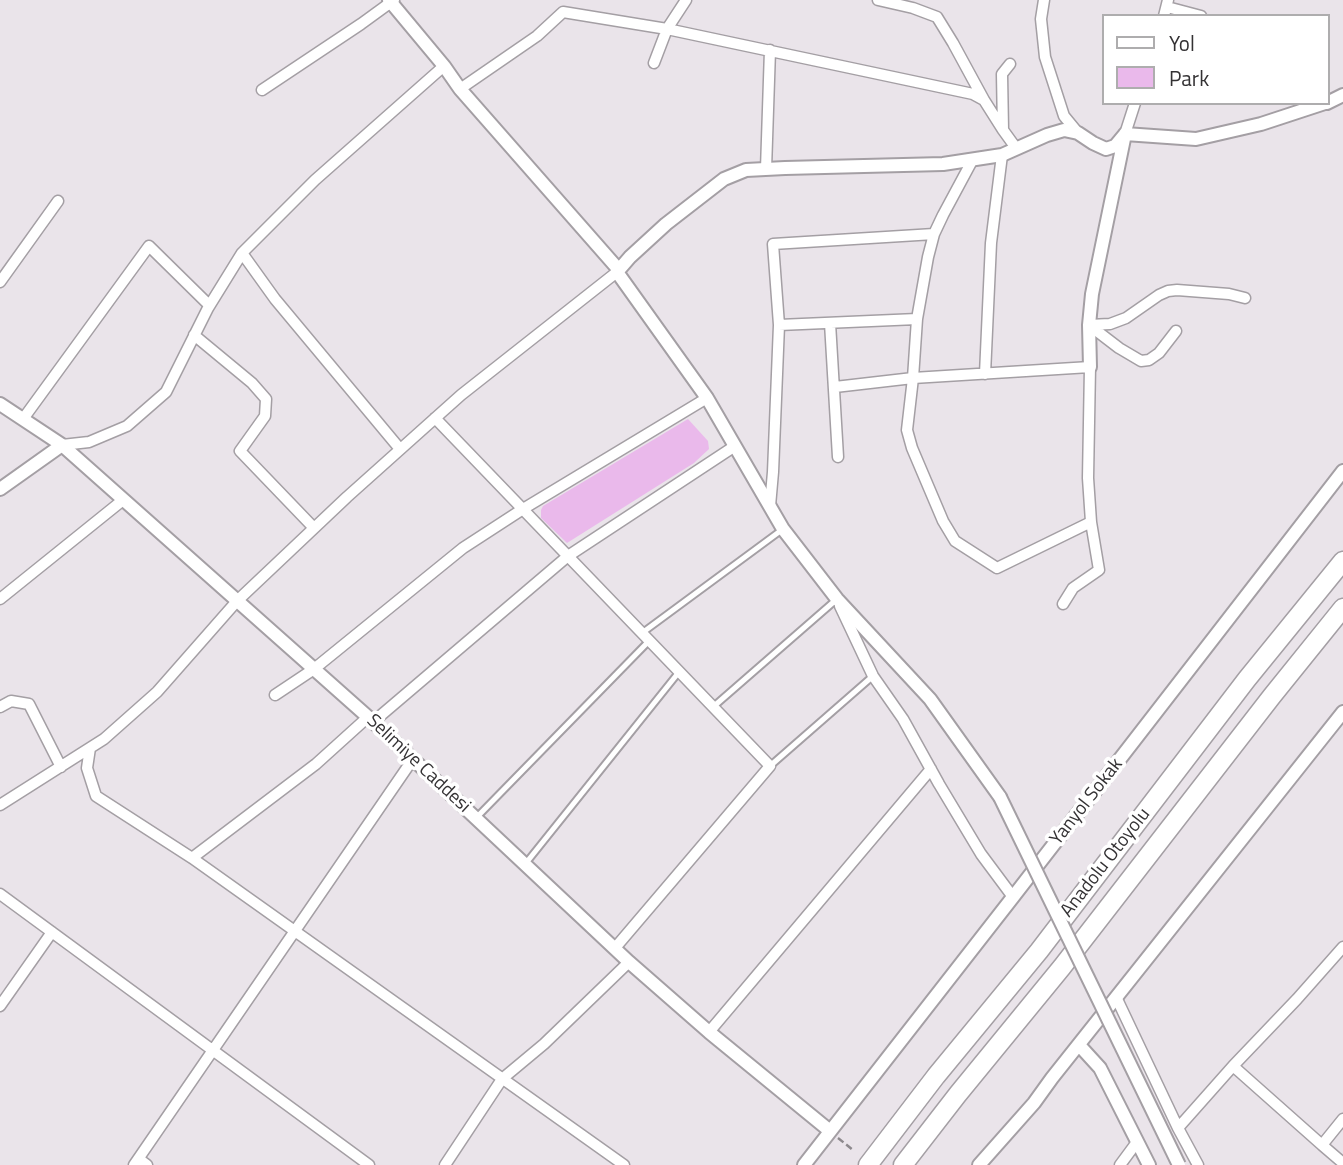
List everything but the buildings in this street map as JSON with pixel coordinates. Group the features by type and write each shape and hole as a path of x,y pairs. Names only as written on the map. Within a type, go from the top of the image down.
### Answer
{"highway":[{"name":"Anadolu Otoyolu","path":"868,1165 936,1076 1047,940 1247,679 1343,561"},
{"name":"Anadolu Otoyolu","path":"903,1165 1343,608"}],"street":[{"path":"460,89 537,36 564,12 572,0"},
{"path":"654,63 667,29 686,0"},
{"path":"878,0 937,17 984,100 1016,148"},
{"path":"1044,0 1041,19 1045,57 1064,116 1078,133 1106,149 1115,146 1125,134"},
{"path":"262,90 391,1 460,89 618,271 707,398 783,529 837,599 930,699 1000,797 1179,1165"},
{"path":"1166,8 1192,14"},
{"path":"564,12 770,50 973,94 984,100"},
{"path":"766,169 770,50"},
{"path":"1003,130 1002,74 1010,64"},
{"path":"0,489 62,445 89,442 127,426 166,392 209,305 242,253 315,180 444,66"},
{"path":"1063,604 1073,589 1098,570 1088,478 1091,294 1125,134 1134,105"},
{"path":"1125,134 1196,139 1261,124 1320,105"},
{"path":"0,805 104,739 157,692 237,601 400,449 461,395 618,271 666,224 724,179 746,170 972,161 1002,155 1064,130 1078,133"},
{"path":"985,374 991,243 1002,155"},
{"path":"972,161 934,234 917,319 907,430 912,448 955,541 997,568 1091,522"},
{"path":"0,282 58,201"},
{"path":"769,506 773,472 779,325 773,244 934,234"},
{"path":"23,419 149,246 209,305"},
{"path":"242,253 275,299 400,449"},
{"path":"1089,325 1110,324 1126,318 1168,291 1229,294 1245,298"},
{"path":"779,325 917,319"},
{"path":"830,323 838,457"},
{"path":"1089,325 1130,356 1141,361 1149,360 1159,353 1177,331"},
{"path":"194,335 252,383 266,399 265,416 240,451 314,528"},
{"path":"835,387 913,378 1090,367"},
{"path":"275,695 314,669 463,548 707,398"},
{"name":"Selimiye Caddesi","path":"0,404 62,445 413,759 629,962 830,1131"},
{"path":"435,418 770,766 615,948"},
{"path":"192,858 316,764 568,556 735,446"},
{"name":"Yanyol Sokak","path":"804,1165 1343,471"},
{"path":"0,599 123,500"},
{"path":"837,599 873,676 903,719 981,854 1013,897"},
{"path":"0,707 11,701 29,704 61,767"},
{"path":"979,1165 1034,1103 1343,712"},
{"path":"90,748 87,768 96,796 192,858 624,1165"},
{"path":"140,1163 213,1050 413,759"},
{"path":"709,1032 931,769"},
{"path":"0,894 369,1165"},
{"path":"0,1006 52,932"},
{"path":"1178,1128 1343,947"},
{"path":"444,1165 502,1079 544,1044 629,962"},
{"path":"1116,997 1198,1165"},
{"path":"1079,1045 1100,1068 1149,1165"},
{"path":"1233,1066 1343,1163"},
{"path":"1322,1145 1343,1119"},
{"path":"1120,1165 1137,1142"}],"lane":[{"path":"475,818 645,637 783,529"},
{"path":"713,707 837,599"},
{"path":"525,864 679,672"},
{"path":"770,766 873,676"}],"path":[{"path":"830,1131 853,1150"}],"green space":[{"path":"688,419 708,441 709,449 694,463 567,543 541,518 543,506"}]}
